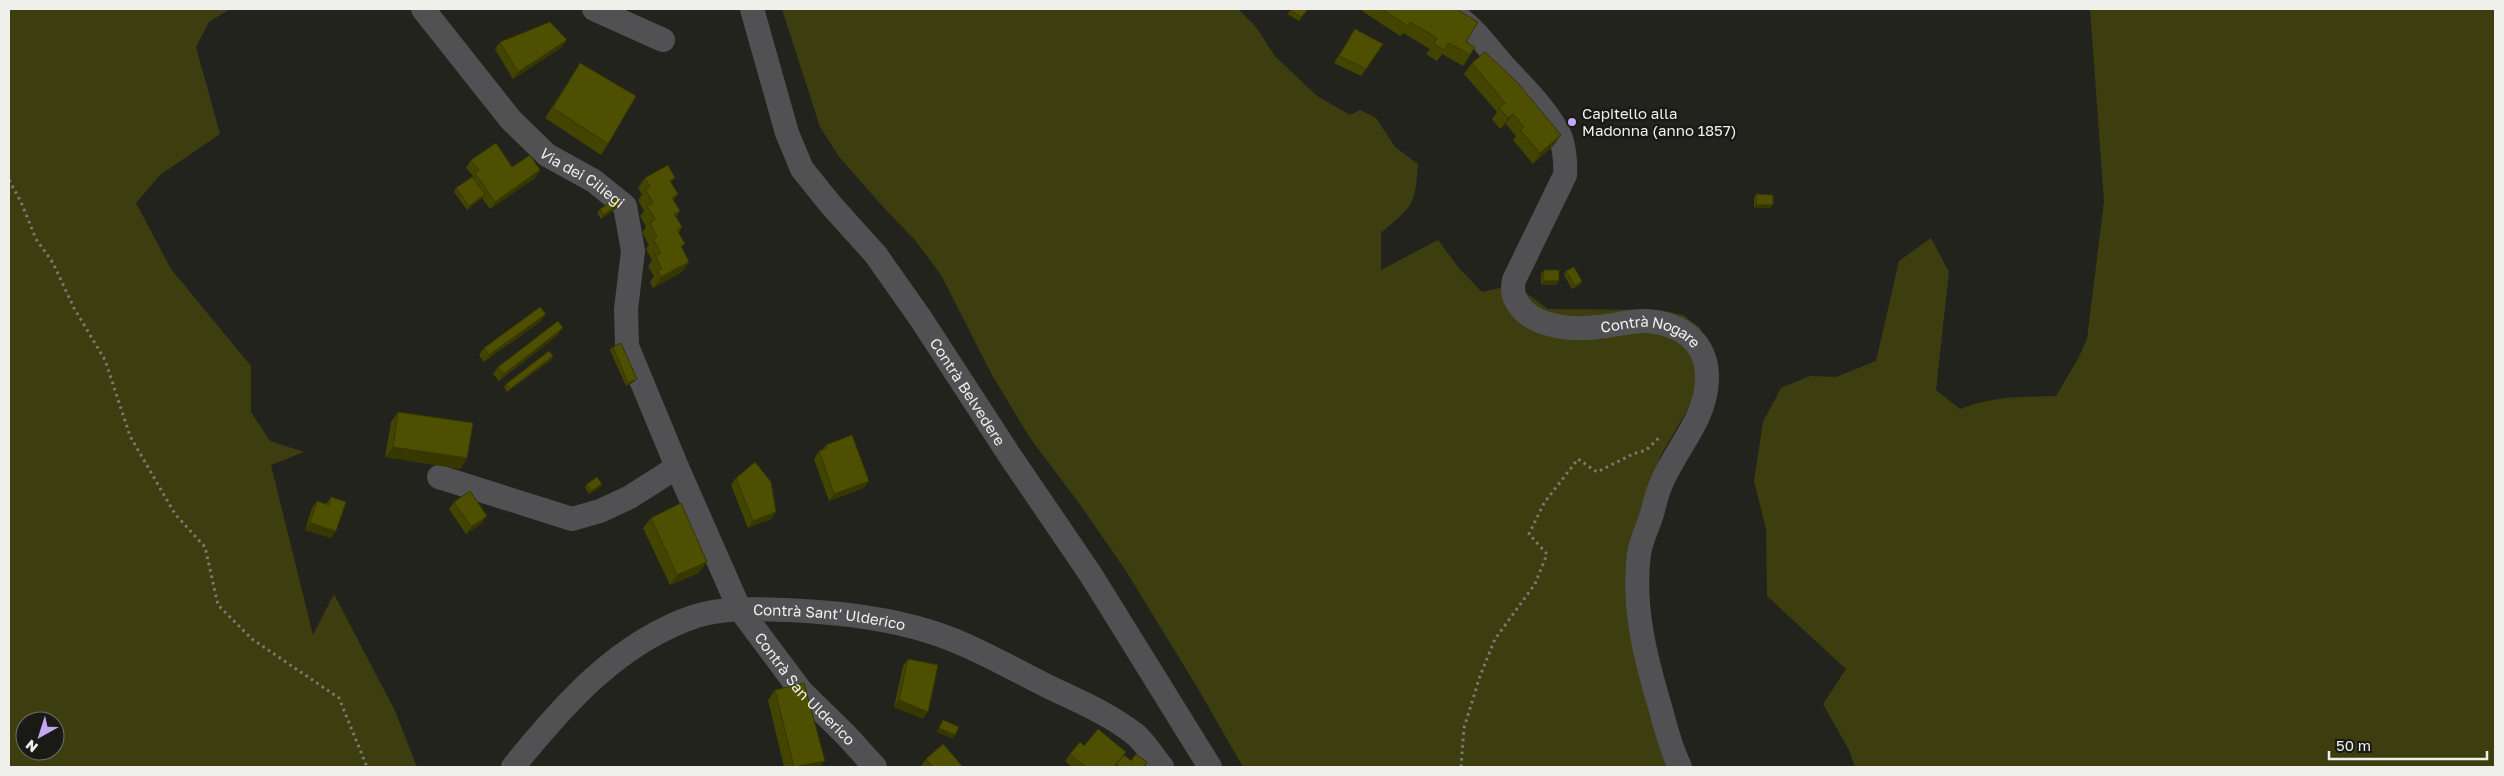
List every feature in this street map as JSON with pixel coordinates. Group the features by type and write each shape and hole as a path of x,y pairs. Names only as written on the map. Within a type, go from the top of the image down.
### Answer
{"street":[{"name":"Via dei Ciliegi","path":"423,9 511,120 547,155 594,181 625,206 633,250 626,309 627,346 677,467 739,608"},
{"path":"594,9 663,40"},
{"name":"Contrà Belvedere","path":"752,9 787,132 802,169 876,255 921,319 1008,453 1090,574 1210,767"},
{"name":"Contrà Nogare","path":"1445,9 1461,17 1481,38 1522,85 1558,132 1566,166 1565,175 1514,280 1512,291 1516,302 1533,318 1554,325 1596,328 1646,321 1676,329 1694,339 1702,350 1706,363 1706,397 1681,448 1662,480 1639,553 1638,590 1641,623 1650,675 1670,742 1680,767"},
{"path":"439,477 572,519 600,511 630,497 677,467"},
{"name":"Contrà Sant' Ulderico","path":"513,767 542,732 610,662 663,630 694,617 739,608 837,613 889,621 932,632 988,654 1105,713 1138,737 1162,767"},
{"name":"Contrà San Ulderico","path":"739,608 800,691 846,735 875,767"}],"path":[{"path":"9,180 21,202 36,239 53,263 74,308 105,360 130,436 175,514 205,547 218,605 252,639 338,698 367,767"},
{"path":"1461,767 1464,728 1480,676 1495,639 1536,584 1547,554 1529,534 1544,503 1578,459 1597,472 1632,454 1646,450 1660,435 1681,448"}],"shaded area":[{"path":"9,9 230,9 209,22 196,47 220,134 160,175 136,203 171,269 251,366 251,412 270,441 304,452 271,465 313,635 334,594 395,711 417,767 9,767"},
{"path":"782,9 1238,9 1256,27 1275,56 1317,96 1350,115 1360,110 1376,118 1395,147 1418,164 1415,189 1410,204 1381,233 1381,270 1438,240 1458,267 1482,292 1509,286 1522,287 1526,293 1548,309 1660,310 1683,315 1700,328 1705,339 1702,385 1661,455 1645,498 1632,558 1675,767 1243,767 1197,687 1126,571 1079,503 1030,438 992,375 941,275 915,240 840,158 820,127"},
{"path":"2090,9 2495,9 2495,767 1855,767 1849,750 1823,704 1846,669 1767,596 1766,529 1754,481 1763,422 1781,388 1810,376 1836,377 1876,361 1899,261 1931,238 1949,272 1936,390 1960,409 1996,399 2056,396 2078,359 2087,339 2104,201"}],"building":[{"path":"1308,9 1301,17 1290,10"},
{"path":"1382,9 1456,9 1478,22 1466,42 1475,47 1470,55 1449,43 1444,50 1434,44 1437,38 1410,22 1408,26"},
{"path":"550,22 567,40 518,72 500,42"},
{"path":"1355,29 1383,44 1366,69 1339,56"},
{"path":"1485,52 1517,82 1561,135 1540,153 1520,130 1524,127 1513,114 1508,118 1499,108 1505,103 1472,63"},
{"path":"580,63 636,96 608,144 553,108"},
{"path":"496,143 512,167 530,155 540,170 495,202 475,173 479,170 471,160"},
{"path":"668,165 675,178 670,181 678,194 672,198 680,211 674,214 682,227 677,230 685,244 681,246 689,262 661,277 657,271 662,269 655,255 661,253 653,239 657,237 650,223 655,219 647,206 653,203 645,189 650,187 645,178"},
{"path":"472,177 485,194 469,206 456,188"},
{"path":"1756,194 1773,195 1773,205 1756,205"},
{"path":"617,198 620,204 603,215 600,209"},
{"path":"1574,267 1582,281 1575,286 1566,271"},
{"path":"1544,270 1559,270 1559,281 1543,281"},
{"path":"540,307 546,314 489,355 484,348"},
{"path":"558,321 563,328 504,374 498,367"},
{"path":"621,343 637,379 628,383 613,347"},
{"path":"549,351 553,356 510,389 506,384"},
{"path":"398,412 473,423 467,458 393,447"},
{"path":"852,435 869,481 834,494 819,451 827,448 826,445"},
{"path":"755,462 771,482 776,512 753,521 736,478"},
{"path":"597,477 602,484 591,491 587,484"},
{"path":"470,491 487,516 471,527 454,502"},
{"path":"331,497 346,502 336,531 310,523 317,501 329,505"},
{"path":"681,503 707,562 677,575 651,518"},
{"path":"908,659 938,665 928,712 899,700"},
{"path":"804,683 825,761 794,767 775,690"},
{"path":"943,720 959,727 955,735 939,728"},
{"path":"1098,729 1126,752 1115,765 1118,767 1086,767 1070,754 1080,742 1084,746"},
{"path":"943,744 963,767 933,767 926,759"},
{"path":"1136,754 1147,762 1144,767 1120,767 1116,764 1124,755 1131,761"}],"place":[{"name":"Capitello alla Madonna (anno 1857)","path":"1572,122"}]}
